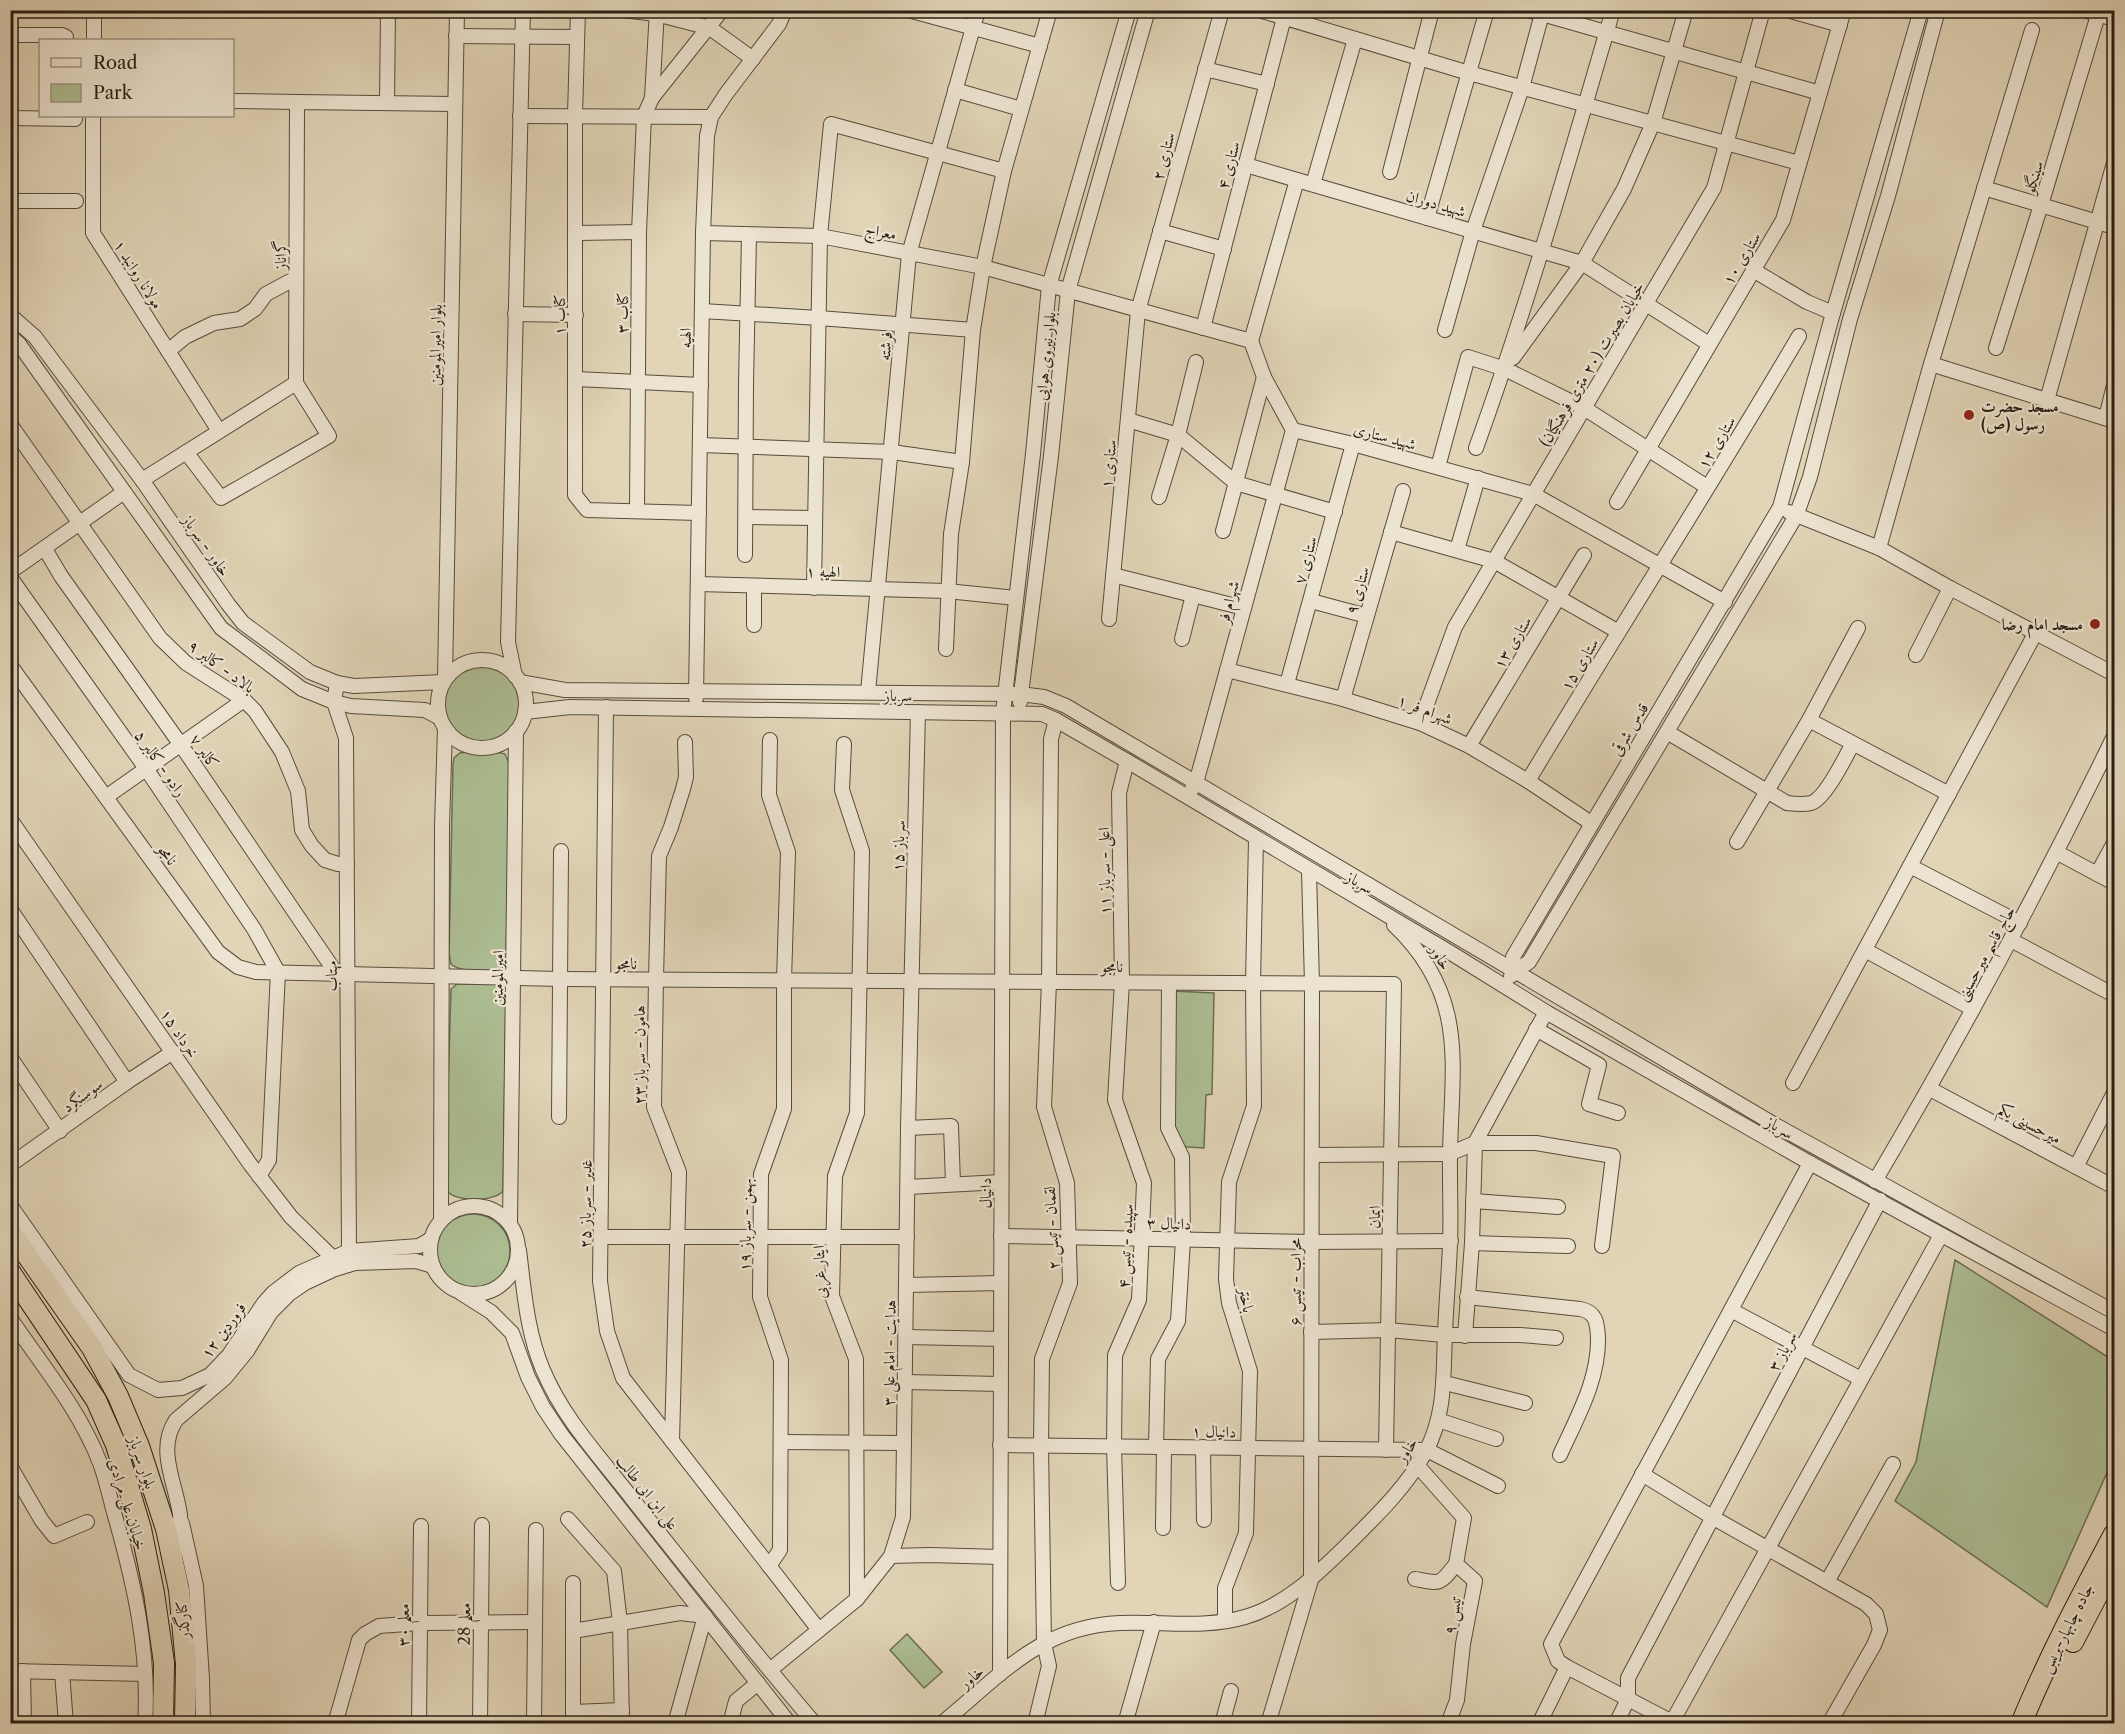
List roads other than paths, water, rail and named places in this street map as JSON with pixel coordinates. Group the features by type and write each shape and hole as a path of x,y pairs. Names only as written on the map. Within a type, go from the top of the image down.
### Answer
{"highway":[{"name":"بلوار سرباز","path":"10,1231 92,1348 118,1396 149,1477 166,1529 179,1590 186,1664 185,1724"},
{"name":"بلوار سرباز","path":"10,1272 96,1400 116,1445 141,1529 154,1593 151,1638 164,1663 163,1724"},
{"name":"جاده چابهار-بریس","path":"2021,1724 2035,1689 2080,1598 2115,1534"},
{"name":"جاده چابهار-بریس","path":"2035,1724 2050,1688 2115,1562"},
{"path":"186,1664 202,1679"}],"street":[{"path":"94,10 94,39"},
{"path":"387,103 388,10"},
{"name":"بلوار امیرالمومنین","path":"444,681 457,10"},
{"path":"10,336 19,345 221,628 302,689 351,706 424,710 442,723 455,739 468,746 481,748 500,743 516,731 525,712 525,702 508,642 523,10"},
{"name":"کتاب ۱","path":"578,10 575,115 575,495 587,510 637,511"},
{"path":"623,10 657,12 710,28 753,59"},
{"path":"644,116 652,98 710,28 722,10"},
{"name":"الهیه","path":"696,710 703,233 707,136 711,117 779,24 785,10"},
{"path":"908,10 1040,46"},
{"name":"فرشته","path":"868,692 909,254 978,10"},
{"path":"946,649 951,534 962,462 973,330 983,267 1004,171 1050,10"},
{"name":"بلوار نیروی هوایی","path":"1003,713 1033,454 1049,286 1129,10"},
{"name":"بلوار نیروی هوایی","path":"1019,713 1051,456 1068,291 1148,10"},
{"name":"ستاری ۲","path":"1138,311 1222,10"},
{"path":"1259,10 1285,14 1355,39 1469,73 1799,163"},
{"path":"1390,172 1432,10"},
{"path":"1427,218 1487,10"},
{"path":"1528,10 1820,93"},
{"path":"1476,448 1505,369 1542,251 1613,10"},
{"path":"1505,369 1582,263 1624,189 1653,123 1686,10"},
{"name":"خیابان بصیرت (۲۰ متری فرهنگیان)","path":"1420,723 1455,627 1714,188 1763,10"},
{"path":"1787,10 1840,25"},
{"name":"ستاری ۱۰","path":"1617,502 1783,220 1844,10"},
{"name":"قدس شرقی","path":"1515,971 1513,957 1780,507 1833,313 1921,10"},
{"path":"1504,985 1515,971 1529,962 1796,516 1810,477 1850,319 1888,196 1938,10"},
{"path":"2084,10 2115,19"},
{"path":"652,98 657,12"},
{"path":"1445,330 1473,231 1522,88 1543,13"},
{"name":"ستاری ۴","path":"1203,328 1285,14"},
{"name":"سینگلو","path":"1996,348 2042,205 2098,15"},
{"path":"1879,548 1931,364 2032,30"},
{"path":"10,35 62,35 66,37"},
{"path":"456,36 577,37"},
{"path":"1313,184 1355,39"},
{"path":"1205,69 1267,84"},
{"path":"955,90 1021,109"},
{"path":"234,102 455,104"},
{"name":"گراناز","path":"296,383 297,102"},
{"path":"520,116 711,117"},
{"name":"کتاب ۳","path":"637,511 639,232 644,116"},
{"name":"مولانا روانبد ۱","path":"93,117 93,232 219,431"},
{"path":"10,118 75,119"},
{"path":"814,588 820,236 831,124 1004,171"},
{"path":"2047,400 2115,163"},
{"name":"شهید دوران","path":"1246,165 1582,263 1709,344"},
{"path":"1293,430 1264,377 1251,341 1297,180"},
{"path":"1984,188 2115,227"},
{"path":"10,201 76,201"},
{"path":"1160,231 1224,249"},
{"path":"576,233 639,232"},
{"name":"معراج","path":"703,233 820,236 983,267 1068,291"},
{"path":"745,555 749,235"},
{"path":"1753,270 1807,302 1833,313"},
{"path":"168,351 185,338 214,323 240,319 255,309 266,294 296,278"},
{"path":"1068,291 1251,341"},
{"path":"702,311 973,330"},
{"name":"ستاری ۱","path":"1109,619 1138,311"},
{"path":"515,314 576,315"},
{"name":"خاور - سرباز","path":"10,315 35,337 142,480 243,622 310,672 337,683 354,686 444,681"},
{"name":"ستاری ۱۲","path":"1660,565 1798,336"},
{"path":"1438,467 1468,357 1505,369 1584,408 1707,487"},
{"path":"1159,497 1178,435 1196,362"},
{"path":"1931,364 2110,419 2115,386"},
{"path":"1223,531 1264,377"},
{"path":"576,379 701,385"},
{"path":"142,480 186,452 219,431 296,383 329,436 221,498 186,452"},
{"path":"1128,420 1178,435 1236,483 1335,512"},
{"name":"بالاد - کالبر ۹","path":"10,423 160,638 186,663 244,700 255,711 282,752 298,791 302,830 325,860 346,864"},
{"name":"شهید ستاری","path":"1293,430 1353,444 1533,494 1725,602"},
{"name":"شهرام فر","path":"1187,797 1196,783 1293,430"},
{"name":"ستاری ۷","path":"1287,684 1353,444"},
{"path":"700,446 892,452 962,462"},
{"path":"1033,454 1051,456"},
{"path":"1457,550 1478,478"},
{"name":"ستاری ۹","path":"1343,699 1403,490"},
{"path":"10,575 124,492"},
{"path":"1780,507 1796,516 1879,548 1950,588 2115,674"},
{"path":"637,511 699,513"},
{"path":"746,518 815,518"},
{"path":"1391,532 1494,561 1617,631"},
{"name":"کالبر ۷","path":"45,549 61,576 342,973"},
{"name":"ستاری ۱۳","path":"1469,746 1584,555"},
{"name":"ستاری ۱۵","path":"1528,781 1617,631 1660,565"},
{"name":"رادو - کالبر ۵","path":"10,575 147,770 254,929 278,972"},
{"path":"1113,575 1244,608"},
{"name":"الهیه ۱","path":"698,584 947,591 1016,598"},
{"path":"754,586 754,625"},
{"path":"1916,655 1950,588"},
{"path":"1182,639 1193,595"},
{"path":"1311,601 1367,616"},
{"path":"1737,842 1809,720 1858,628"},
{"path":"1793,1083 2036,632"},
{"path":"1702,640 1716,650"},
{"path":"441,1221 442,723 438,700 444,681 454,669 466,663 479,660 493,661 505,667 518,679"},
{"name":"نامجو","path":"10,665 218,951 238,967 256,972 513,979 1394,984"},
{"name":"شهرام فر ۱","path":"1227,670 1343,699 1420,723 1469,746 1528,781 1591,824"},
{"name":"سرباز","path":"518,679 565,690 1005,693 1044,697 1066,706 1777,1126 2115,1312"},
{"path":"334,702 337,683"},
{"path":"106,797 244,700"},
{"name":"مهتاب","path":"334,702 346,738 346,864 342,973 349,1251"},
{"name":"سرباز","path":"525,712 570,707 1042,714 1127,761 1546,1012 1810,1163 2115,1329"},
{"name":"غدیر - سرباز ۲۵","path":"606,708 605,979 600,1281 607,1331 623,1378 819,1630"},
{"name":"سرباز ۱۵","path":"910,981 918,712"},
{"name":"دانیال","path":"1000,1674 1003,713"},
{"name":"لقمان - تیس ۲","path":"1035,1724 1049,1666 1044,1643 1042,1359 1070,1283 1067,1184 1044,1107 1049,982 1051,739 1056,720"},
{"path":"1809,720 1852,745 1949,794"},
{"name":"امیرالمومنین","path":"510,1224 516,731"},
{"path":"1667,732 1787,803 1800,805 1814,803 1822,796 1852,745"},
{"name":"حاج قاسم میرحسینی","path":"1875,1181 1930,1089 2058,853 2115,736"},
{"name":"بهمن - سرباز ۱۹","path":"769,1566 780,1550 782,1360 760,1297 761,1174 784,1109 784,980 788,852 768,795 770,740"},
{"name":"هامون - سرباز ۲۳","path":"672,1441 679,1172 654,1107 656,979 659,856 671,827 686,777 685,741"},
{"name":"ایثار غربی","path":"844,744 842,790 862,851 857,1113 836,1176 832,1296 856,1359 858,1599"},
{"name":"اعلی - سرباز ۱۱","path":"1122,982 1119,792 1127,761"},
{"name":"۱۵ خرداد","path":"10,819 260,1176 291,1217 333,1263"},
{"name":"باختر","path":"1225,1621 1225,1588 1246,1533 1250,1371 1229,1303 1227,1279 1229,1182 1254,1106 1253,983 1256,839"},
{"path":"2097,874 2115,843"},
{"path":"559,1117 561,850"},
{"path":"2058,853 2115,883"},
{"path":"1910,866 2020,923"},
{"name":"محراب - تیس ۶","path":"1310,871 1312,984 1311,1580"},
{"path":"10,909 127,1082"},
{"name":"خاور","path":"941,1724 1000,1674 1059,1635 1095,1624 1210,1623 1263,1611 1311,1580 1392,1500 1427,1450 1438,1420 1445,1383 1444,1335 1450,1241 1449,1154 1453,1052 1445,1000 1432,973 1421,953 1380,912"},
{"path":"2011,940 2115,994"},
{"path":"1865,950 1973,1009"},
{"path":"1432,973 1433,954 1439,951 1451,953"},
{"path":"260,1176 269,1161 278,972"},
{"name":"هدایت - امام علی ۳","path":"770,1670 858,1599 891,1556 903,1517 910,981"},
{"name":"سپیده - تیس ۴","path":"1118,1583 1113,1446 1115,1355 1139,1300 1144,1183 1115,1100 1122,982"},
{"path":"1163,1528 1158,1359 1178,1321 1183,1240 1182,1157 1168,1128 1169,983"},
{"name":"ایمان","path":"1386,1450 1394,984"},
{"path":"1465,1336 1472,1243 1475,1143 1546,1012"},
{"path":"1536,1029 1599,1065 1589,1104 1618,1113"},
{"name":"سوسنگرد","path":"10,1165 173,1052"},
{"path":"10,1057 60,1131"},
{"name":"میرحسینی یکم","path":"1930,1089 2115,1187"},
{"path":"2076,1167 2115,1093"},
{"path":"908,1128 951,1126 953,1184"},
{"path":"1768,1139 1777,1126"},
{"path":"1312,1155 1449,1154 1475,1143 1536,1143 1613,1156 1602,1246"},
{"path":"1810,1163 1551,1644 1558,1661 1567,1667 1674,1723 1941,1234"},
{"path":"908,1187 1001,1182"},
{"name":"سرباز ۳","path":"1616,1724 1628,1699 1628,1678 1880,1200"},
{"path":"1473,1201 1558,1207"},
{"name":"۱۲ فروردین","path":"10,1205 129,1375 158,1390 182,1388 210,1375 229,1355 255,1314 274,1292 299,1273 333,1263 416,1261 433,1266"},
{"path":"475,1206 495,1211 510,1224 519,1250 513,1270 501,1286 489,1293 475,1295 461,1293 449,1287 439,1278 430,1252 431,1239 441,1221 451,1212 475,1206"},
{"path":"1960,1245 1968,1232"},
{"name":"دانیال ۳","path":"1001,1236 1311,1242 1450,1241"},
{"path":"601,1237 907,1237"},
{"name":"۱۲ فروردین","path":"173,1563 180,1516 167,1453 171,1429 176,1420 225,1378 247,1351 263,1323 281,1302 349,1251 419,1246 431,1239"},
{"path":"1472,1243 1568,1246"},
{"name":"علی ابن ابی طالب","path":"519,1250 528,1319 542,1368 555,1398 576,1430 607,1466 716,1606 815,1724"},
{"path":"906,1285 1001,1283"},
{"name":"علی ابن ابی طالب","path":"461,1293 492,1312 512,1333 528,1377 543,1407 561,1434 790,1724"},
{"path":"1467,1297 1580,1309 1593,1315 1597,1326 1598,1343 1595,1373 1586,1399 1560,1455"},
{"path":"1731,1311 1862,1379"},
{"name":"خیابان علی مرادی","path":"12,1325 76,1416 99,1462 151,1638 145,1674 145,1724"},
{"path":"1311,1332 1388,1330 1444,1335 1520,1335 1556,1338"},
{"path":"906,1337 1001,1339"},
{"path":"905,1382 1001,1384"},
{"path":"1445,1383 1525,1403"},
{"path":"1438,1420 1496,1439"},
{"path":"781,1442 904,1443"},
{"name":"دانیال ۱","path":"1000,1445 1427,1450"},
{"path":"1203,1448 1204,1520"},
{"path":"1427,1450 1498,1486"},
{"path":"1827,1582 1893,1464"},
{"path":"1415,1579 1438,1583 1456,1564 1464,1518 1418,1465"},
{"path":"10,1466 42,1521 54,1536 87,1522"},
{"path":"1642,1474 1767,1549 1866,1604 1876,1614 1880,1630 1874,1645 1829,1724"},
{"name":"کنارگذر","path":"180,1516 196,1586 203,1724"},
{"path":"568,1519 614,1571 620,1623 622,1717 573,1718 573,1583"},
{"name":"معلم 28","path":"480,1724 482,1525"},
{"name":"معلم ۳۰","path":"419,1724 421,1526"},
{"path":"534,1724 536,1530"},
{"path":"891,1556 1000,1557"},
{"name":"تیس ۹","path":"1448,1724 1457,1700 1463,1644 1475,1581 1456,1564"},
{"path":"1268,1724 1311,1580"},
{"path":"675,1724 705,1616 716,1606"},
{"path":"573,1631 680,1613 705,1616"},
{"path":"335,1724 359,1640 379,1626 420,1623 535,1622"},
{"path":"1125,1724 1154,1622"},
{"path":"1539,1724 1567,1667"},
{"path":"24,1724 17,1671 145,1674"},
{"path":"62,1671 66,1724"},
{"path":"730,1724 736,1701 758,1683"},
{"path":"1222,1724 1231,1691"},
{"path":"955,1724 960,1709"}],"place":[{"name":"مسجد حضرت رسول (ص)","path":"1969,415"},
{"name":"مسجد امام رضا","path":"2095,624"}]}
